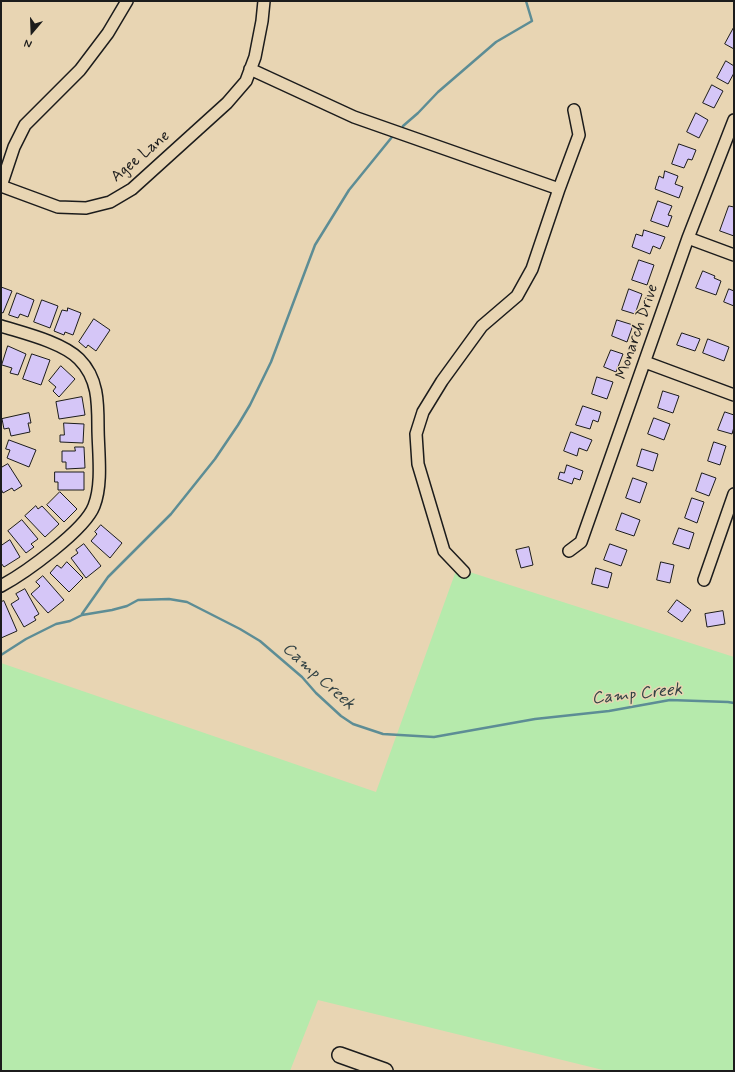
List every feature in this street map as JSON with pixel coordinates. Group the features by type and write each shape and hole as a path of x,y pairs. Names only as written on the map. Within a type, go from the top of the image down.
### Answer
{"street":[{"path":"1,186 14,147 25,125 80,70 108,33 127,1"},
{"name":"Agee Lane","path":"1,186 58,207 86,208 110,202 132,189 227,103 246,81 255,57 264,1"},
{"path":"250,69 354,117 559,189"},
{"path":"464,572 444,551 418,464 416,434 423,412 442,381 482,326 517,296 532,269 579,134 574,110"},
{"name":"Monarch Drive","path":"570,551 581,542 688,238 734,120"},
{"path":"688,238 734,255"},
{"path":"1,326 61,347 75,355 85,366 93,380 98,400 99,483 94,506 91,513 82,524 26,570 1,586"},
{"path":"645,362 734,395"},
{"path":"704,580 734,494"},
{"path":"340,1055 385,1071"}],"green space":[{"path":"457,568 734,657 734,1071 607,1071 318,1000 290,1071 1,1071 1,663 376,792"}],"building":[{"path":"734,27 734,49 725,44"},
{"path":"726,61 734,66 734,73 728,84 717,78"},
{"path":"712,85 723,91 714,108 703,103"},
{"path":"696,113 708,120 699,138 687,132"},
{"path":"679,144 696,150 692,160 688,159 684,168 672,164"},
{"path":"665,171 678,176 675,184 683,187 679,198 655,189 659,176 663,178"},
{"path":"658,201 672,206 668,215 672,216 668,227 651,221"},
{"path":"729,206 734,207 734,236 720,231"},
{"path":"644,230 665,237 660,249 653,246 650,254 632,247 636,234 642,236"},
{"path":"639,260 654,265 647,285 632,280"},
{"path":"703,271 715,276 714,278 721,281 716,295 696,288"},
{"path":"1,287 12,291 3,313 1,312"},
{"path":"629,289 642,294 635,314 622,310"},
{"path":"729,289 734,291 734,306 724,302"},
{"path":"17,293 34,300 28,317 20,314 18,318 9,315"},
{"path":"42,300 58,306 50,328 34,322"},
{"path":"68,308 81,313 73,335 65,332 64,335 54,331 62,310 67,311"},
{"path":"94,319 110,330 96,351 88,345 86,348 79,342"},
{"path":"617,320 633,325 627,342 612,336"},
{"path":"682,333 700,339 695,351 677,345"},
{"path":"708,339 729,347 724,361 703,353"},
{"path":"8,346 26,354 18,375 10,373 12,368 2,365"},
{"path":"611,350 623,354 616,372 604,367"},
{"path":"32,354 50,360 41,385 23,379"},
{"path":"61,366 75,379 59,397 53,391 56,387 49,381"},
{"path":"597,377 613,382 607,399 592,394"},
{"path":"663,391 679,396 673,413 658,408"},
{"path":"82,397 85,415 59,419 56,402"},
{"path":"583,406 601,412 598,422 593,420 590,429 576,425"},
{"path":"725,412 734,415 734,427 732,434 718,430"},
{"path":"29,413 31,423 28,423 30,432 11,436 9,428 4,429 2,419"},
{"path":"654,418 670,424 664,440 648,434"},
{"path":"64,423 84,424 83,443 60,442 60,435 64,435"},
{"path":"571,432 592,440 587,451 579,448 577,456 564,451"},
{"path":"9,440 36,450 29,467 7,458 10,450 6,449"},
{"path":"714,442 726,446 720,465 708,461"},
{"path":"75,447 84,447 85,468 66,469 66,462 62,462 62,451 75,451"},
{"path":"642,449 658,454 653,471 637,466"},
{"path":"8,464 22,486 14,491 12,488 3,493 1,489 1,468"},
{"path":"567,465 583,471 580,480 574,478 572,484 558,479 560,472 564,473"},
{"path":"55,472 84,472 84,490 58,490 58,482 55,482"},
{"path":"702,473 716,478 709,496 696,491"},
{"path":"633,478 647,483 640,503 626,498"},
{"path":"60,492 77,509 64,522 47,505"},
{"path":"692,498 704,502 697,523 685,518"},
{"path":"36,506 38,509 42,506 59,524 45,537 25,516"},
{"path":"622,513 640,520 634,536 616,530"},
{"path":"22,520 38,539 31,544 34,547 26,553 8,531"},
{"path":"101,525 122,543 110,558 91,541 97,534 95,532"},
{"path":"679,528 694,533 689,549 673,544"},
{"path":"10,540 20,557 4,567 1,563 1,546"},
{"path":"84,544 101,566 86,578 71,558 78,553 76,550"},
{"path":"610,544 627,550 621,566 604,560"},
{"path":"529,547 533,565 521,568 516,550"},
{"path":"67,562 83,578 69,592 50,573 57,565 61,568"},
{"path":"661,562 674,565 670,583 657,580"},
{"path":"596,568 612,573 608,588 592,584"},
{"path":"43,576 64,600 48,613 31,594 40,586 36,582"},
{"path":"25,589 39,614 34,617 36,620 24,627 11,604 19,599 16,594"},
{"path":"677,600 691,610 682,622 668,612"},
{"path":"4,601 17,631 1,638 1,602"},
{"path":"723,611 725,624 707,627 705,614"}],"waterway":[{"path":"403,126 438,92 496,42 532,21 526,1"},
{"path":"82,614 108,577 171,514 215,459 238,425 250,405 271,362 315,245 349,190 392,137"},
{"name":"Camp Creek","path":"1,655 26,639 56,624 70,621 82,615 127,606 138,600 169,599 187,602 260,641 302,677 316,693 341,716 353,724 383,734 434,737 535,719 609,711 670,700 734,703"}]}
